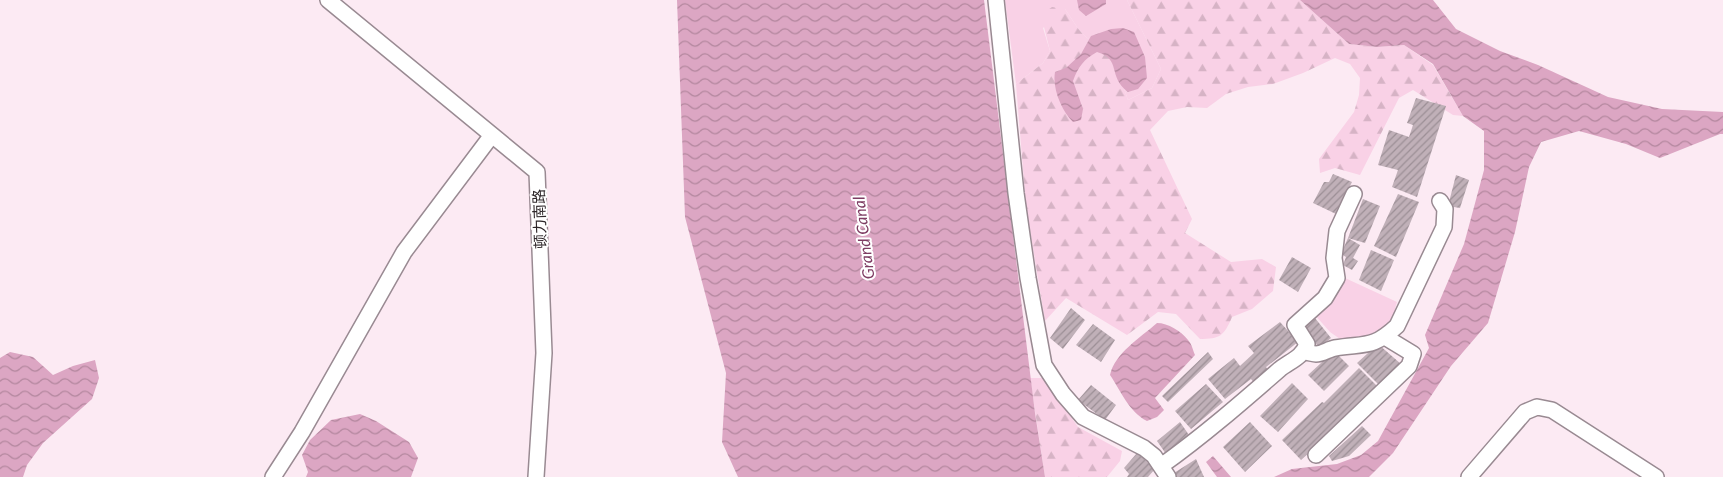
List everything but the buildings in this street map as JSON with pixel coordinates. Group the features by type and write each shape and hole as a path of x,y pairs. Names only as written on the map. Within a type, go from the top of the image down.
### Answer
{"street":[{"name":"顿力南路","path":"328,0 537,172 544,353 536,477"},
{"path":"996,0 1016,193 1028,278 1040,333 1044,366 1063,394 1084,417 1144,448 1165,472 1205,434 1282,368 1304,352 1307,344 1295,325 1325,298 1337,278 1334,258 1337,231 1354,194"},
{"path":"274,477 302,432 404,252 492,135"},
{"path":"1304,352 1316,354 1333,348 1356,347 1374,343 1385,337 1397,326 1444,227 1445,209 1440,201"},
{"path":"1316,455 1409,366 1413,354 1385,337"},
{"path":"1469,477 1525,412 1538,406 1552,410 1656,477"}],"green space":[{"path":"1005,0 1127,0 1161,69 1152,88 1128,100 1109,45 1100,44 1082,34 1065,9 1043,28 1050,51 1043,63 1016,84"},
{"path":"1127,0 1300,0 1349,44 1377,47 1404,45 1433,65 1463,116 1453,115 1413,90 1399,98 1360,175 1335,168 1320,173 1319,159 1354,112 1359,95 1360,78 1350,64 1335,58 1273,84 1248,87 1226,94 1207,108 1187,107 1168,111 1150,130 1192,219 1185,233 1231,262 1262,259 1276,267 1273,291 1252,309 1232,317 1224,332 1212,338 1200,339 1176,314 1158,312 1127,335 1066,298 1045,321 1026,206 1016,84 1043,63 1050,51 1041,15 1052,7 1065,9 1078,29 1087,38 1100,44 1109,45 1128,100 1152,88 1161,69"},
{"path":"1345,278 1397,302 1392,319 1382,330 1369,336 1343,341 1330,332 1314,314 1339,289"},
{"path":"1030,378 1044,378 1078,427 1122,451 1120,461 1107,477 1045,477"}],"water":[{"name":"Grand Canal","path":"677,0 984,0 1035,413 1045,477 738,477 722,442 726,373 685,217"},
{"path":"1077,0 1106,0 1106,4 1086,16 1079,10"},
{"path":"1300,0 1433,0 1456,29 1500,51 1538,65 1608,97 1662,109 1723,112 1723,134 1660,158 1626,144 1579,131 1541,142 1529,167 1515,232 1488,323 1451,366 1393,453 1369,477 1274,477 1292,469 1337,464 1361,455 1378,441 1429,348 1425,335 1464,244 1484,170 1484,131 1463,116 1433,64 1404,45 1377,47 1349,44"},
{"path":"1123,28 1134,32 1145,57 1147,78 1138,89 1128,92 1118,80 1109,59 1097,52 1082,64 1073,81 1083,109 1081,120 1073,122 1065,112 1056,92 1055,72 1066,68 1081,54 1091,36 1111,29"},
{"path":"1157,323 1170,326 1182,334 1191,345 1195,355 1155,398 1164,410 1157,417 1147,421 1130,407 1110,375 1117,360 1123,353"},
{"path":"10,352 33,357 53,375 73,366 95,360 99,378 92,399 43,443 27,465 23,477 0,477 0,358"},
{"path":"360,414 376,421 409,442 418,458 411,477 306,477 308,472 302,455 310,440 331,420"},
{"path":"1213,456 1231,477 1217,477 1206,462"}]}
